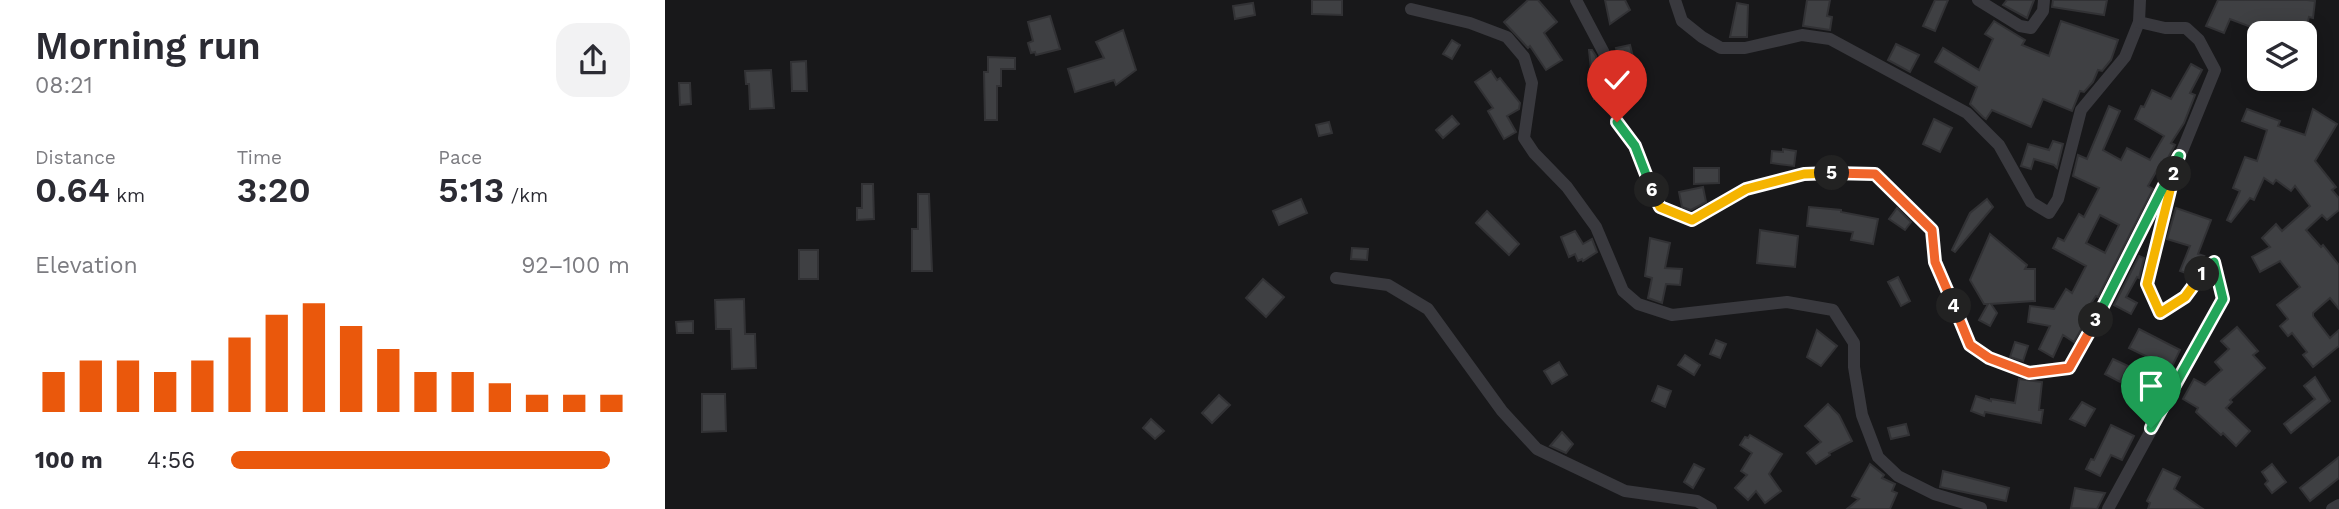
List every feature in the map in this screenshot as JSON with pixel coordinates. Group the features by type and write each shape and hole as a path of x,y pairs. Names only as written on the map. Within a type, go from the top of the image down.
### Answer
{"street":[{"path":"1576,0 1604,53 1612,83 1617,122 1635,146 1660,207 1692,220 1746,189 1779,180 1804,174 1875,174 1932,230 1935,262 1970,345 1989,358 2029,373 2069,368 2094,325 2179,156 2214,70 2199,40 2186,28 2165,28 2139,22"},
{"path":"1675,0 1682,21 1721,48 1745,48 1802,35 1830,40 1967,113 1999,145 2031,202 2049,213 2062,185 2081,110 2125,57 2139,22 2140,0"},
{"path":"1978,0 2020,26 2031,28 2043,11 2044,0"},
{"path":"1411,9 1470,23 1507,37 1524,57 1532,83 1524,138 1534,153 1567,187 1596,227 1623,291 1638,304 1672,315 1787,302 1833,310 1854,342 1854,367 1862,415 1878,457 1898,476 1934,494 1983,509"},
{"path":"2108,509 2223,299 2214,262 2185,297 2160,313 2147,284 2179,156"},
{"path":"1336,278 1388,285 1428,309 1502,411 1537,449 1625,491 1697,501 1710,509"},
{"path":"2332,509 2339,505"}],"building":[{"path":"1312,0 1342,0 1342,15 1312,14"},
{"path":"1528,0 1538,0 1557,22 1544,33 1562,60 1546,70 1530,46 1528,48 1504,22"},
{"path":"1605,0 1625,0 1630,10 1610,24"},
{"path":"1807,0 1830,0 1827,16 1832,17 1830,30 1803,26"},
{"path":"1935,0 1948,0 1935,31 1923,26"},
{"path":"2007,0 2034,0 2027,18 2003,5"},
{"path":"2053,0 2107,0 2104,15 2052,7"},
{"path":"2218,0 2315,1 2313,18 2309,17 2308,21 2247,21 2247,25 2230,19 2224,33 2206,26"},
{"path":"1253,3 1255,15 1235,19 1233,6"},
{"path":"1737,3 1748,5 1747,37 1730,37"},
{"path":"1050,16 1060,49 1036,55 1035,52 1031,53 1028,43 1033,41 1028,22"},
{"path":"1994,21 2025,40 2022,45 2049,56 2061,21 2118,40 2111,60 2102,71 2098,70 2093,82 2084,92 2080,91 2072,111 2043,99 2031,127 1992,110 1986,119 1983,117 1970,104 1977,87 1935,62 1943,48 1979,70 1993,39 1985,34"},
{"path":"1123,30 1136,70 1116,85 1114,80 1075,92 1068,69 1104,58 1096,42"},
{"path":"1452,40 1460,45 1452,59 1443,54"},
{"path":"1896,44 1919,55 1910,72 1888,60"},
{"path":"1630,45 1636,69 1622,72 1616,48"},
{"path":"1589,50 1596,56 1605,97 1594,99"},
{"path":"988,57 1015,58 1015,69 1001,69 1001,86 997,86 997,120 985,120 984,72 988,72"},
{"path":"806,61 807,91 792,91 791,62"},
{"path":"2191,64 2202,70 2190,93 2195,95 2184,123 2171,143 2175,145 2148,186 2153,189 2098,297 2096,296 2084,314 2088,317 2086,321 2074,342 2063,335 2053,357 2039,349 2050,326 2028,322 2030,306 2054,309 2066,289 2072,293 2086,266 2053,248 2058,238 2064,241 2079,214 2084,217 2099,188 2073,176 2078,155 2087,159 2109,106 2120,111 2103,150 2121,160 2127,148 2150,160 2164,136 2135,119 2152,90 2171,99","holes":["2100,215 2119,225 2105,253 2086,243"]},
{"path":"771,70 774,108 750,109 749,84 746,84 745,71"},
{"path":"1491,71 1520,103 1519,109 1507,116 1516,132 1504,139 1488,111 1493,108 1475,82"},
{"path":"679,83 690,83 691,104 680,105"},
{"path":"2247,109 2280,121 2278,126 2305,135 2313,109 2337,124 2315,161 2336,187 2332,190 2339,198 2339,210 2327,220 2322,215 2306,230 2339,265 2339,309 2330,298 2313,316 2330,338 2339,330 2339,346 2313,367 2303,355 2307,352 2292,333 2288,336 2280,326 2288,319 2277,305 2300,287 2280,261 2260,272 2252,257 2270,247 2262,238 2276,224 2282,231 2310,206 2295,186 2291,191 2276,180 2273,184 2264,178 2254,200 2250,198 2231,222 2227,220 2240,191 2233,188 2245,157 2257,161 2267,130 2242,121"},
{"path":"1452,116 1459,124 1443,138 1436,130"},
{"path":"1934,119 1952,128 1940,152 1923,144"},
{"path":"1329,122 1332,133 1319,136 1316,125"},
{"path":"2053,141 2063,144 2057,168 2034,159 2031,169 2021,166 2028,144 2049,150"},
{"path":"1783,149 1796,151 1794,166 1771,163 1772,151 1783,152"},
{"path":"1694,168 1719,168 1719,183 1694,184"},
{"path":"862,184 873,184 874,219 857,220 857,208 862,208"},
{"path":"1703,187 1706,202 1691,210 1682,207 1679,192"},
{"path":"918,194 929,194 932,271 912,271 912,229 918,229"},
{"path":"1301,199 1307,213 1279,225 1273,211"},
{"path":"1987,199 1993,207 1955,252 1952,250 1970,213"},
{"path":"1809,207 1841,210 1878,219 1873,244 1851,240 1853,232 1807,226"},
{"path":"1897,208 1911,222 1905,230 1889,219"},
{"path":"2176,208 2211,220 2198,254 2204,256 2189,274 2180,271 2190,246 2167,239"},
{"path":"1487,211 1519,244 1509,255 1476,223"},
{"path":"1760,230 1798,236 1795,267 1757,263"},
{"path":"1575,231 1583,244 1592,239 1597,252 1583,261 1578,261 1575,254 1569,257 1561,237"},
{"path":"1990,234 2027,265 2025,269 2035,269 2035,301 1991,304 1997,313 1990,326 1979,320 1988,304 1984,304 1970,280"},
{"path":"1650,238 1670,243 1665,268 1682,269 1680,285 1666,284 1662,303 1648,298 1652,278 1645,276"},
{"path":"1352,248 1368,249 1367,260 1351,259"},
{"path":"799,250 818,250 818,279 799,279"},
{"path":"2139,256 2144,258 2139,278 2137,277 2126,297 2137,303 2131,314 2114,305"},
{"path":"1898,277 1910,301 1901,306 1888,282"},
{"path":"1263,279 1284,297 1266,317 1246,298"},
{"path":"744,299 745,334 755,334 756,368 732,369 731,329 716,329 715,300"},
{"path":"693,321 693,333 677,333 676,322"},
{"path":"2237,327 2258,351 2253,355 2265,368 2230,400 2232,402 2226,408 2250,431 2236,446 2196,412 2198,408 2183,399 2194,379 2205,385 2222,370 2215,362 2229,349 2221,341"},
{"path":"2139,329 2180,350 2160,391 2147,384 2158,362 2129,348"},
{"path":"1817,330 1837,346 1821,366 1807,357"},
{"path":"1716,340 1726,344 1720,358 1710,354"},
{"path":"2015,342 2028,346 2023,361 2010,357"},
{"path":"1685,355 1700,365 1694,375 1678,365"},
{"path":"2113,359 2128,366 2120,382 2105,374"},
{"path":"1559,362 1567,375 1552,384 1544,371"},
{"path":"2315,377 2330,401 2291,433 2284,424 2315,399 2304,386"},
{"path":"2019,379 2042,382 2039,410 2043,410 2041,423 1985,412 1984,416 1971,411 1976,396 1991,401 2015,403"},
{"path":"1658,386 1671,391 1665,407 1652,401"},
{"path":"702,394 725,394 726,431 702,432"},
{"path":"1219,395 1230,405 1212,423 1202,413"},
{"path":"2082,402 2095,409 2085,426 2070,419"},
{"path":"1828,404 1839,415 1852,441 1829,453 1830,455 1816,464 1807,453 1821,442 1805,426"},
{"path":"1151,419 1164,431 1155,439 1143,428"},
{"path":"1906,424 1909,435 1891,439 1888,428"},
{"path":"2111,425 2134,436 2122,460 2111,455 2100,476 2086,469 2091,459 2094,460"},
{"path":"1562,432 1573,444 1566,453 1550,446"},
{"path":"1750,435 1782,454 1769,474 1781,491 1765,503 1756,491 1748,500 1735,488 1747,475 1741,471 1752,453 1740,445 1745,437"},
{"path":"2339,457 2339,478 2310,501 2300,488"},
{"path":"1694,464 1704,469 1693,488 1684,482"},
{"path":"1870,464 1884,475 1882,478 1895,484 1892,491 1897,493 1890,509 1847,509 1859,499 1852,496"},
{"path":"2272,464 2286,482 2272,493 2265,484 2268,481 2262,472"},
{"path":"2163,469 2180,477 2174,489 2203,509 2148,509 2150,503 2147,501"},
{"path":"1943,471 2009,488 2006,501 1940,487"},
{"path":"2075,488 2105,493 2097,509 2071,508"}],"route":[{"path":"1617,122 1635,146 1660,207 1692,220 1746,189 1779,180 1804,174 1875,174 1932,230 1935,262 1970,345 1989,358 2029,373 2069,368 2094,325 2179,156 2147,284 2160,313 2185,297 2214,262 2223,299 2151,428"}]}
